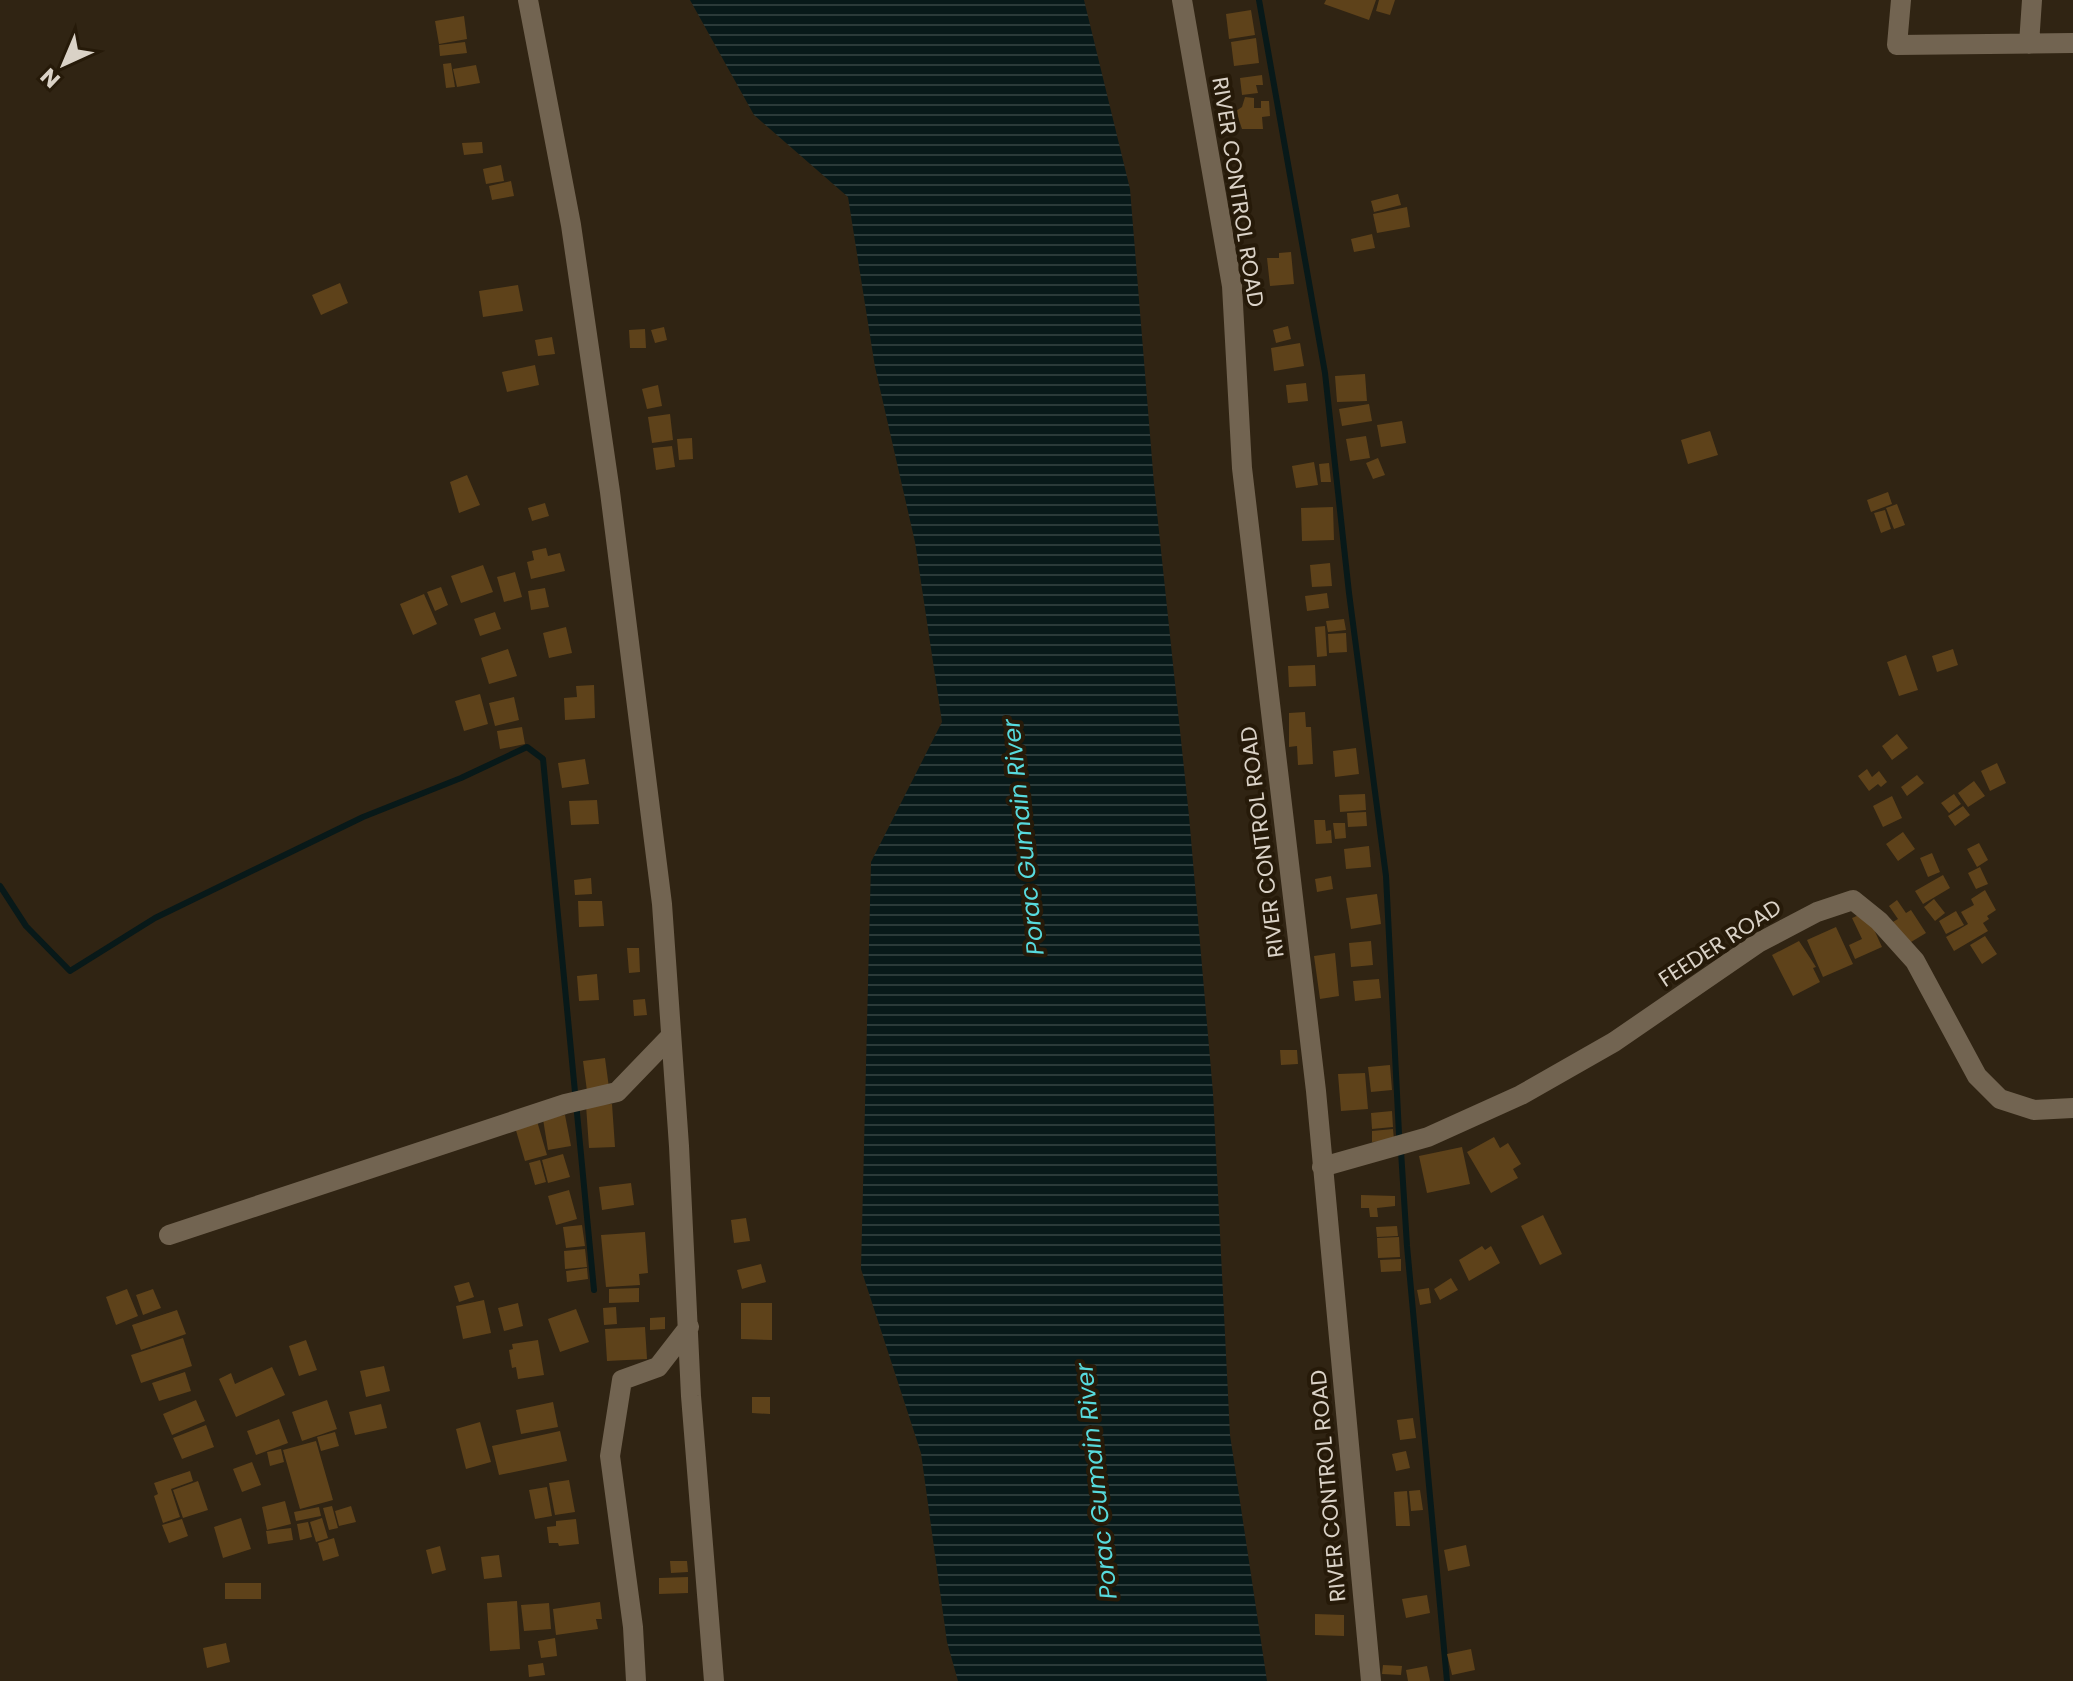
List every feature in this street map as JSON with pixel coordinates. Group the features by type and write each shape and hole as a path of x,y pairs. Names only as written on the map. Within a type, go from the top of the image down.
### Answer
{"street":[{"path":"528,0 571,225 610,492 662,904 691,1396 714,1681"},
{"name":"RIVER CONTROL ROAD","path":"1182,0 1232,286 1242,468 1316,1091 1371,1681"},
{"path":"1901,0 1897,45 2073,43"},
{"path":"2029,44 2032,0"},
{"name":"FEEDER ROAD","path":"1322,1167 1428,1137 1521,1095 1614,1042 1758,943 1817,912 1853,900 1879,921 1915,961 1984,1084 2000,1099 2034,1110 2073,1108"},
{"path":"169,1235 565,1104 617,1092 671,1036"},
{"path":"636,1681 633,1627 610,1456 622,1380 658,1367 689,1327"}],"water":[{"name":"Porac Gumain River","path":"690,0 1084,0 1130,189 1154,484 1189,816 1213,1093 1230,1435 1267,1681 958,1681 947,1642 921,1453 861,1269 871,862 942,722 915,542 875,367 848,197 754,115"}],"building":[{"path":"1326,0 1376,0 1369,20 1324,4"},
{"path":"1379,0 1395,0 1390,15 1376,11"},
{"path":"1251,10 1255,35 1229,39 1226,14"},
{"path":"464,16 467,39 439,44 435,21"},
{"path":"1256,38 1259,63 1234,66 1231,42"},
{"path":"465,42 467,53 440,56 439,45"},
{"path":"451,63 455,87 446,88 443,64"},
{"path":"476,65 480,83 457,87 453,69"},
{"path":"1262,75 1263,85 1256,85 1258,93 1242,95 1240,78"},
{"path":"1245,97 1254,98 1254,108 1261,108 1261,101 1269,101 1270,116 1262,117 1263,129 1242,129 1236,111 1242,107"},
{"path":"482,142 483,153 464,155 462,143"},
{"path":"501,165 504,181 486,184 483,169"},
{"path":"511,181 514,196 492,200 489,186"},
{"path":"1398,194 1401,205 1374,212 1371,201"},
{"path":"1407,207 1410,227 1377,233 1373,214"},
{"path":"1372,234 1375,248 1354,252 1351,239"},
{"path":"1291,252 1294,284 1270,286 1267,258 1279,258 1279,253"},
{"path":"340,283 348,303 321,315 312,295"},
{"path":"518,285 523,311 483,317 479,291"},
{"path":"1288,326 1291,339 1276,343 1273,330"},
{"path":"664,327 667,340 655,343 651,330"},
{"path":"645,329 646,348 630,348 629,330"},
{"path":"552,337 555,354 538,356 535,340"},
{"path":"1300,343 1304,366 1274,371 1271,348"},
{"path":"535,365 539,385 507,392 502,372"},
{"path":"1365,374 1367,401 1337,402 1335,376"},
{"path":"1306,383 1308,401 1288,403 1286,385"},
{"path":"658,385 662,406 647,409 642,389"},
{"path":"1369,404 1372,421 1342,426 1339,409"},
{"path":"670,414 673,440 652,443 648,417"},
{"path":"1402,421 1406,443 1381,447 1377,425"},
{"path":"1710,431 1718,455 1688,464 1681,440"},
{"path":"1366,436 1370,458 1350,461 1346,439"},
{"path":"692,438 693,459 679,460 677,439"},
{"path":"672,446 675,467 656,470 653,448"},
{"path":"1378,458 1385,475 1373,479 1366,463"},
{"path":"1314,462 1318,485 1296,488 1292,466"},
{"path":"1329,463 1331,482 1321,482 1319,464"},
{"path":"467,475 480,505 459,513 450,482"},
{"path":"1888,492 1892,504 1871,512 1867,500"},
{"path":"545,503 549,516 532,521 528,508"},
{"path":"1897,504 1905,525 1894,529 1886,508"},
{"path":"1333,507 1334,540 1302,541 1301,508"},
{"path":"1885,510 1891,529 1881,533 1874,513"},
{"path":"546,548 548,556 560,553 565,571 531,579 527,562 534,560 532,551"},
{"path":"1330,563 1332,586 1312,587 1310,565"},
{"path":"483,565 493,592 461,603 451,576"},
{"path":"515,572 522,597 504,602 497,577"},
{"path":"441,587 448,605 435,611 427,592"},
{"path":"545,588 549,607 531,610 528,591"},
{"path":"1327,593 1329,608 1307,611 1305,596"},
{"path":"424,594 437,624 413,635 400,604"},
{"path":"495,612 501,629 480,636 474,619"},
{"path":"1344,619 1346,630 1328,632 1326,621"},
{"path":"1325,626 1327,656 1317,657 1315,627"},
{"path":"566,627 572,653 549,658 543,633"},
{"path":"1346,633 1347,652 1329,653 1328,634"},
{"path":"508,649 517,676 489,684 481,658"},
{"path":"1953,649 1958,665 1937,672 1932,656"},
{"path":"1906,655 1918,690 1899,696 1887,662"},
{"path":"1315,665 1316,686 1289,687 1288,666"},
{"path":"594,685 595,718 565,720 564,698 577,697 576,686"},
{"path":"480,694 488,724 464,731 455,701"},
{"path":"514,697 519,720 495,726 489,703"},
{"path":"1305,712 1306,727 1311,727 1313,764 1298,765 1297,746 1289,747 1289,713"},
{"path":"522,727 525,744 500,749 497,731"},
{"path":"1897,734 1908,748 1892,760 1882,746"},
{"path":"1356,748 1359,774 1335,777 1333,751"},
{"path":"585,759 589,784 562,788 558,763"},
{"path":"1997,763 2006,783 1990,791 1981,771"},
{"path":"1867,769 1872,777 1879,771 1887,782 1869,791 1858,776"},
{"path":"1917,775 1924,783 1907,796 1901,787"},
{"path":"1974,781 1985,796 1968,807 1958,793"},
{"path":"1365,794 1366,810 1340,812 1339,795"},
{"path":"1954,794 1961,804 1949,813 1941,803"},
{"path":"1892,796 1902,818 1883,827 1873,806"},
{"path":"597,800 599,824 571,825 569,801"},
{"path":"1963,806 1970,815 1955,826 1948,816"},
{"path":"1366,812 1367,826 1348,827 1347,813"},
{"path":"1314,820 1325,820 1326,831 1331,830 1332,843 1316,844"},
{"path":"1333,823 1345,823 1346,838 1335,839"},
{"path":"1903,832 1915,849 1898,861 1886,844"},
{"path":"1979,843 1988,860 1977,867 1967,849"},
{"path":"1369,846 1371,867 1346,869 1344,849"},
{"path":"1932,853 1940,872 1928,877 1920,858"},
{"path":"1980,867 1988,884 1976,889 1968,873"},
{"path":"1943,875 1950,888 1923,904 1915,891"},
{"path":"1331,876 1333,889 1317,892 1315,879"},
{"path":"591,878 592,894 575,895 574,880"},
{"path":"1985,890 1996,910 1983,923 1988,931 1954,951 1946,937 1968,924 1961,912 1974,905 1971,899"},
{"path":"1377,894 1381,924 1351,929 1346,898"},
{"path":"1934,899 1945,913 1935,921 1924,907"},
{"path":"1897,900 1906,913 1911,910 1926,933 1906,945 1891,923 1898,919 1889,906"},
{"path":"578,901 602,901 604,926 579,927"},
{"path":"1956,911 1964,925 1946,934 1939,921"},
{"path":"1866,912 1882,947 1855,959 1849,945 1862,939 1852,918"},
{"path":"1836,927 1853,964 1823,977 1807,940"},
{"path":"1985,936 1997,954 1982,964 1970,945"},
{"path":"1371,941 1373,965 1351,967 1349,943"},
{"path":"1799,941 1816,967 1813,968 1820,982 1793,996 1772,955"},
{"path":"627,948 639,948 640,972 629,973"},
{"path":"1335,953 1339,996 1320,999 1314,956"},
{"path":"597,974 599,1000 579,1001 577,976"},
{"path":"1379,979 1381,998 1355,1001 1353,981"},
{"path":"645,999 647,1015 634,1016 633,1000"},
{"path":"1280,1050 1297,1050 1298,1064 1281,1065"},
{"path":"605,1058 609,1088 587,1091 583,1061"},
{"path":"1390,1065 1392,1090 1371,1092 1368,1067"},
{"path":"1365,1073 1368,1109 1341,1111 1338,1074"},
{"path":"612,1104 615,1147 589,1148 586,1105"},
{"path":"1392,1111 1393,1127 1372,1129 1371,1113"},
{"path":"565,1115 571,1146 548,1150 543,1119"},
{"path":"537,1121 547,1155 525,1161 515,1127"},
{"path":"1393,1129 1394,1140 1372,1142 1372,1131"},
{"path":"1494,1137 1500,1148 1508,1143 1521,1164 1513,1169 1518,1178 1491,1193 1467,1152"},
{"path":"1462,1147 1470,1184 1427,1193 1419,1156"},
{"path":"563,1154 570,1177 548,1183 542,1160"},
{"path":"540,1160 546,1182 535,1185 529,1163"},
{"path":"631,1183 634,1205 602,1210 599,1187"},
{"path":"569,1190 577,1219 556,1225 548,1196"},
{"path":"1361,1195 1395,1196 1395,1206 1377,1208 1378,1217 1370,1217 1369,1208 1361,1208"},
{"path":"1543,1215 1562,1254 1540,1265 1521,1226"},
{"path":"746,1218 750,1241 734,1243 731,1220"},
{"path":"582,1225 585,1246 566,1248 563,1227"},
{"path":"1397,1226 1398,1236 1377,1237 1376,1227"},
{"path":"645,1232 648,1273 639,1274 640,1285 606,1287 601,1235"},
{"path":"1399,1237 1400,1257 1378,1258 1377,1238"},
{"path":"1482,1246 1485,1250 1491,1246 1500,1263 1469,1281 1459,1260"},
{"path":"585,1249 587,1267 565,1269 564,1251"},
{"path":"1401,1259 1401,1271 1381,1272 1380,1260"},
{"path":"761,1264 766,1282 742,1289 737,1270"},
{"path":"587,1268 588,1279 567,1282 566,1271"},
{"path":"1451,1278 1458,1290 1440,1300 1434,1289"},
{"path":"469,1282 474,1297 459,1302 454,1286"},
{"path":"639,1288 639,1302 609,1303 609,1289"},
{"path":"1429,1288 1431,1303 1420,1305 1417,1290"},
{"path":"127,1289 138,1316 116,1325 106,1297"},
{"path":"153,1289 161,1308 143,1315 136,1295"},
{"path":"484,1300 491,1333 463,1339 456,1306"},
{"path":"518,1303 523,1326 504,1331 498,1308"},
{"path":"741,1303 772,1303 772,1340 741,1339"},
{"path":"616,1307 617,1324 604,1325 603,1308"},
{"path":"576,1309 589,1342 560,1352 548,1319"},
{"path":"177,1310 186,1334 141,1350 132,1325"},
{"path":"665,1317 665,1329 650,1330 650,1318"},
{"path":"645,1327 647,1359 607,1361 605,1329"},
{"path":"183,1338 192,1366 141,1383 131,1355"},
{"path":"306,1340 317,1370 299,1376 289,1346"},
{"path":"538,1340 544,1375 518,1379 516,1367 512,1368 509,1350 513,1349 512,1344"},
{"path":"384,1366 390,1391 366,1397 360,1371"},
{"path":"272,1367 285,1395 236,1417 219,1379 231,1373 235,1384"},
{"path":"185,1372 191,1391 159,1401 152,1383"},
{"path":"752,1397 770,1397 770,1414 752,1413"},
{"path":"196,1400 205,1421 172,1435 163,1414"},
{"path":"327,1400 337,1429 302,1441 292,1412"},
{"path":"553,1402 558,1427 521,1434 516,1410"},
{"path":"381,1404 387,1428 355,1435 349,1412"},
{"path":"1413,1418 1416,1438 1400,1440 1397,1420"},
{"path":"279,1419 288,1443 256,1455 247,1431"},
{"path":"480,1422 491,1462 466,1469 456,1429"},
{"path":"206,1425 214,1447 182,1459 173,1438"},
{"path":"560,1431 567,1461 499,1475 492,1446"},
{"path":"335,1432 339,1446 321,1451 317,1437"},
{"path":"316,1441 333,1500 300,1509 283,1450"},
{"path":"281,1449 284,1462 270,1466 267,1452"},
{"path":"1406,1451 1410,1468 1396,1471 1392,1454"},
{"path":"252,1462 261,1485 242,1492 233,1469"},
{"path":"190,1471 193,1481 171,1489 180,1517 163,1523 154,1496 158,1494 154,1483"},
{"path":"569,1480 575,1512 555,1515 549,1483"},
{"path":"198,1481 208,1510 183,1518 173,1490"},
{"path":"547,1487 552,1516 535,1519 529,1490"},
{"path":"1420,1490 1423,1510 1411,1511 1409,1491"},
{"path":"1407,1491 1410,1526 1396,1526 1394,1492"},
{"path":"285,1501 291,1524 267,1530 262,1507"},
{"path":"332,1506 338,1528 329,1530 323,1508"},
{"path":"351,1506 356,1522 339,1526 335,1511"},
{"path":"319,1507 321,1516 296,1521 294,1512"},
{"path":"241,1518 251,1549 223,1558 214,1527"},
{"path":"322,1518 328,1538 316,1542 310,1522"},
{"path":"182,1519 188,1536 169,1543 162,1525"},
{"path":"576,1519 579,1544 559,1546 558,1543 549,1543 547,1527 556,1526 556,1521"},
{"path":"308,1522 312,1537 300,1540 297,1524"},
{"path":"291,1528 293,1540 268,1544 266,1531"},
{"path":"334,1538 339,1556 323,1561 318,1543"},
{"path":"1466,1545 1470,1566 1448,1571 1444,1550"},
{"path":"440,1546 446,1570 432,1574 426,1550"},
{"path":"499,1555 502,1577 484,1579 481,1557"},
{"path":"670,1561 687,1561 688,1572 671,1573"},
{"path":"688,1577 688,1593 659,1594 659,1578"},
{"path":"225,1583 261,1583 261,1599 225,1599"},
{"path":"1427,1595 1430,1613 1406,1618 1402,1599"},
{"path":"517,1601 520,1649 490,1651 487,1603"},
{"path":"600,1602 602,1619 596,1619 598,1629 556,1635 553,1609"},
{"path":"549,1603 551,1629 524,1631 521,1605"},
{"path":"1315,1614 1344,1615 1344,1636 1315,1635"},
{"path":"555,1638 557,1656 541,1658 538,1641"},
{"path":"226,1643 230,1662 207,1668 203,1648"},
{"path":"1471,1649 1475,1670 1452,1675 1447,1654"},
{"path":"543,1663 545,1675 529,1677 528,1665"},
{"path":"1383,1665 1402,1666 1401,1675 1382,1674"},
{"path":"1427,1666 1430,1681 1408,1681 1406,1670"}],"waterway":[{"path":"1259,0 1325,373 1349,593 1386,876 1399,1134"},
{"path":"0,886 26,926 70,971 155,918 363,817 461,778 527,747 543,759 594,1290"},
{"path":"1401,1151 1447,1681"}]}
